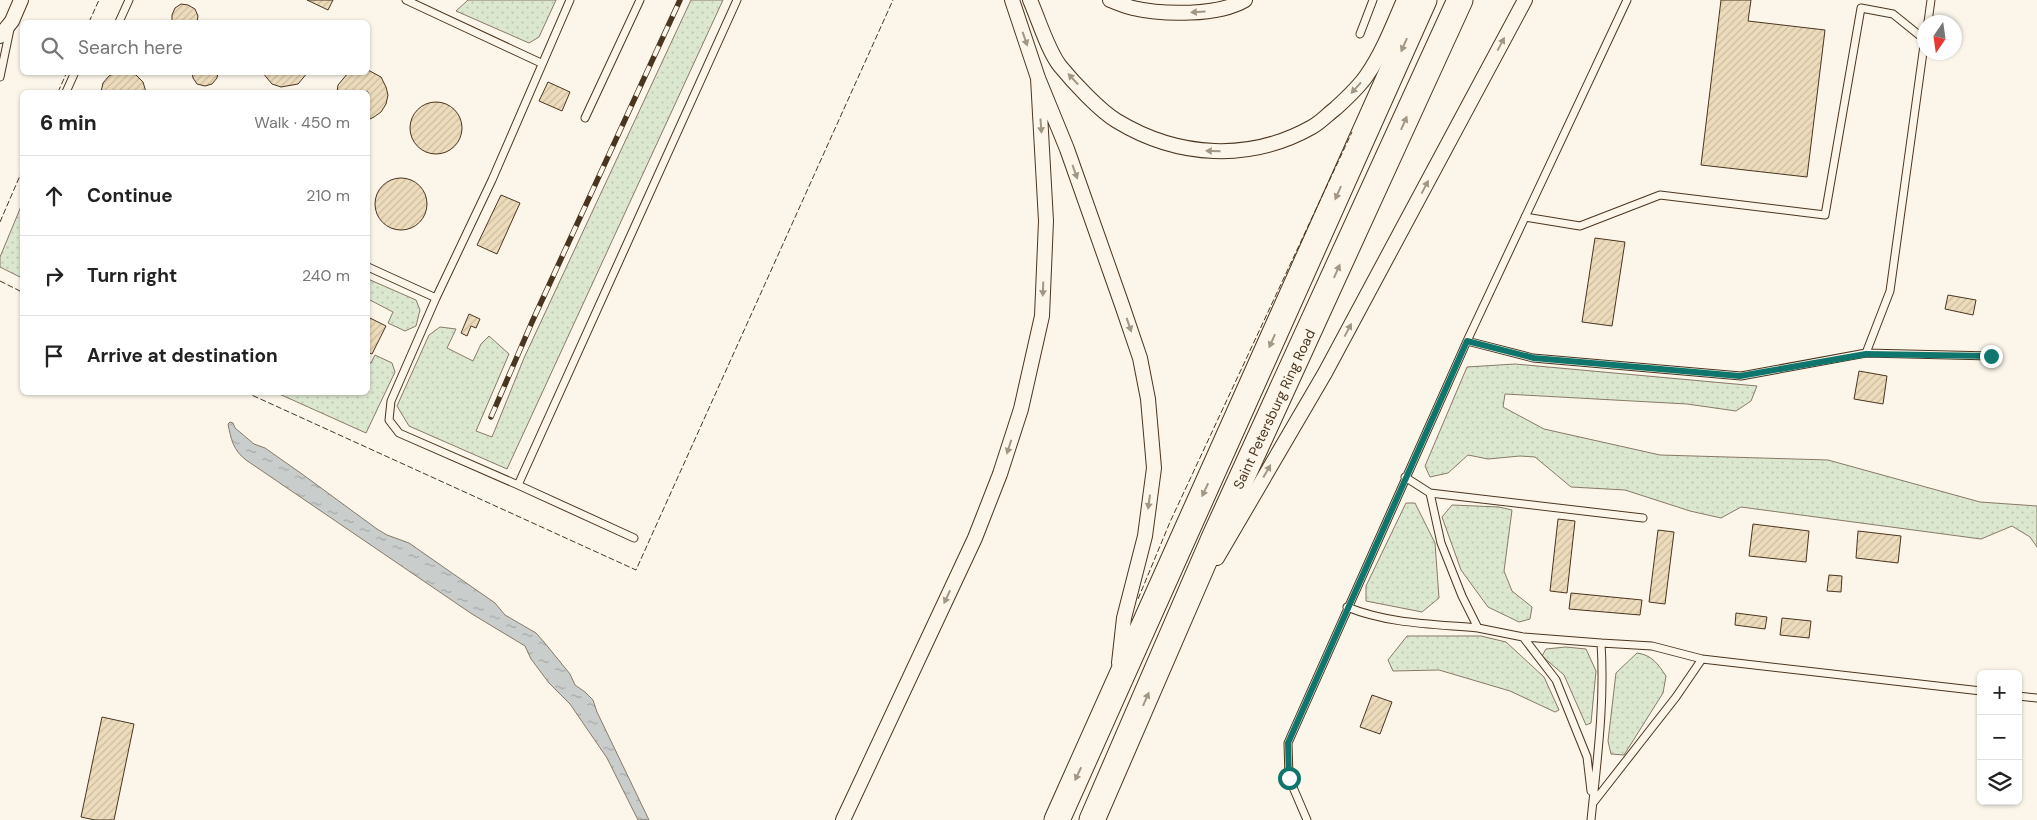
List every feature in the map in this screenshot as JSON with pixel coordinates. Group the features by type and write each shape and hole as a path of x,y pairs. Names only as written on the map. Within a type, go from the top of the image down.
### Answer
{"highway":[{"name":"Saint Petersburg Ring Road","path":"1057,820 1424,0"},
{"name":"Saint Petersburg Ring Road","path":"1092,820 1181,619 1215,536 1460,0"}],"street":[{"path":"0,36 12,20 21,0"},
{"path":"1012,0 1038,78 1067,149 1122,305 1140,358 1148,399 1154,468 1145,536 1124,618 1116,691"},
{"path":"1030,0 1058,64 1116,120 1182,148 1214,152 1250,149 1281,142 1314,126 1346,99 1367,76 1404,0"},
{"path":"1110,0 1132,8 1169,13 1205,12 1245,0"},
{"path":"1181,619 1325,373 1524,0"},
{"path":"843,820 975,538 1000,474 1021,409 1042,316 1046,222 1038,78"},
{"path":"1104,820 1126,744"}],"lane":[{"path":"120,20 129,0"},
{"path":"570,0 541,62 492,180 390,401 388,420 399,432 634,538"},
{"path":"585,118 640,0"},
{"path":"518,485 737,0"},
{"path":"1360,34 1373,0"},
{"path":"1307,820 1289,778 1288,743 1467,341 1627,0"},
{"path":"1929,15 1930,0"},
{"path":"411,1 541,62"},
{"path":"1525,217 1580,226 1660,195 1825,216 1861,8 1893,14 1917,34"},
{"path":"1,74 12,20"},
{"path":"1866,354 1890,291 1922,60"},
{"path":"67,90 74,75"},
{"path":"370,268 436,298"},
{"path":"1467,341 1534,358 1740,376 1866,354 1991,356"},
{"path":"1405,477 1430,493 1643,518"},
{"path":"1430,493 1441,543 1462,596 1478,628"},
{"path":"1347,607 1367,615 1395,621 1478,628 1523,638 1652,646 1702,660 1977,691"},
{"path":"1523,638 1556,680 1587,757 1592,804"},
{"path":"1590,820 1601,730 1603,673 1601,643"},
{"path":"1592,804 1676,697 1702,660"},
{"path":"2022,696 2037,698"}],"green space":[{"path":"468,0 556,0 539,37 529,43 456,11"},
{"path":"691,0 723,0 507,469 409,426 397,406 429,335 440,327 456,329 447,348 473,361 481,344 489,336 509,354 476,431 492,437 524,358"},
{"path":"20,209 20,277 0,267 0,257"},
{"path":"370,280 416,300 420,310 416,326 405,331 388,323 393,312 370,300"},
{"path":"375,355 392,363 395,372 366,433 281,395 370,395 371,363"},
{"path":"1515,364 1757,386 1751,401 1736,411 1687,404 1505,394 1503,407 1544,429 1660,455 1828,460 1980,502 2037,506 2037,547 2030,537 2012,526 1981,539 1741,507 1721,518 1690,511 1625,490 1571,487 1535,457 1520,456 1488,459 1468,455 1448,473 1430,477 1425,466 1467,367"},
{"path":"1406,503 1415,503 1435,543 1439,598 1422,612 1366,601 1366,586"},
{"path":"1452,505 1499,507 1512,510 1504,571 1512,591 1532,607 1530,619 1519,622 1488,607 1461,570 1442,517"},
{"path":"1407,636 1481,636 1506,642 1544,677 1559,710 1555,712 1510,691 1439,670 1393,671 1388,660"},
{"path":"1566,647 1586,649 1596,671 1591,723 1586,725 1564,675 1542,656 1546,649"},
{"path":"1637,653 1651,658 1666,676 1663,693 1624,755 1611,754 1608,741 1616,673"}],"water":[{"path":"230,422 254,444 265,448 377,529 409,543 495,603 505,615 536,633 570,674 575,685 593,700 649,820 638,820 607,758 570,704 549,683 531,659 525,646 472,614 246,460 233,444 228,424"}],"building":[{"path":"307,0 333,0 328,10"},
{"path":"1721,0 1751,0 1748,21 1825,30 1807,177 1701,165"},
{"path":"181,4 188,5 195,9 197,20 172,20 175,8"},
{"path":"370,71 381,77 386,87 388,95 386,104 381,112 370,119 370,90 337,90 338,85 346,75 370,75"},
{"path":"136,75 143,82 145,90 101,90 103,83 109,76"},
{"path":"192,75 218,75 212,84 205,86 197,84"},
{"path":"264,75 306,75 298,84 281,87 272,84"},
{"path":"548,82 570,92 562,111 539,101"},
{"path":"436,102 446,104 454,110 460,118 462,128 460,138 454,146 446,152 436,154 426,152 418,146 412,138 410,128 412,118 418,110 426,104"},
{"path":"396,178 406,178 416,182 423,189 427,204 423,219 416,226 406,230 396,230 386,226 379,219 375,209 375,199 379,189 386,182"},
{"path":"501,195 520,203 497,254 477,245"},
{"path":"1595,238 1625,242 1612,326 1582,322"},
{"path":"1948,295 1976,300 1973,315 1945,309"},
{"path":"469,314 480,319 476,328 471,326 467,336 461,333"},
{"path":"370,318 386,326 372,354 370,353"},
{"path":"1859,371 1887,376 1883,404 1854,399"},
{"path":"1558,519 1575,521 1567,593 1550,591"},
{"path":"1753,524 1809,531 1806,562 1749,556"},
{"path":"1658,530 1674,532 1665,604 1649,602"},
{"path":"1858,531 1901,536 1898,563 1856,558"},
{"path":"1829,575 1842,576 1841,592 1827,591"},
{"path":"1571,593 1642,600 1640,615 1569,609"},
{"path":"1736,613 1767,617 1765,629 1735,625"},
{"path":"1782,618 1811,621 1809,638 1780,635"},
{"path":"1372,695 1392,702 1380,734 1360,727"},
{"path":"102,717 134,724 114,820 95,820 81,817"}],"railway":[{"path":"491,417 532,322 680,0"}],"fence":[{"path":"90,20 99,0"},
{"path":"252,395 636,570 893,0"},
{"path":"59,90 66,75"},
{"path":"1138,599 1170,522 1352,132"},
{"path":"0,222 20,176"},
{"path":"0,281 20,291"}],"route":[{"path":"1289,778 1288,743 1302,708 1467,341 1534,358 1740,376 1866,354 1991,356"}]}
